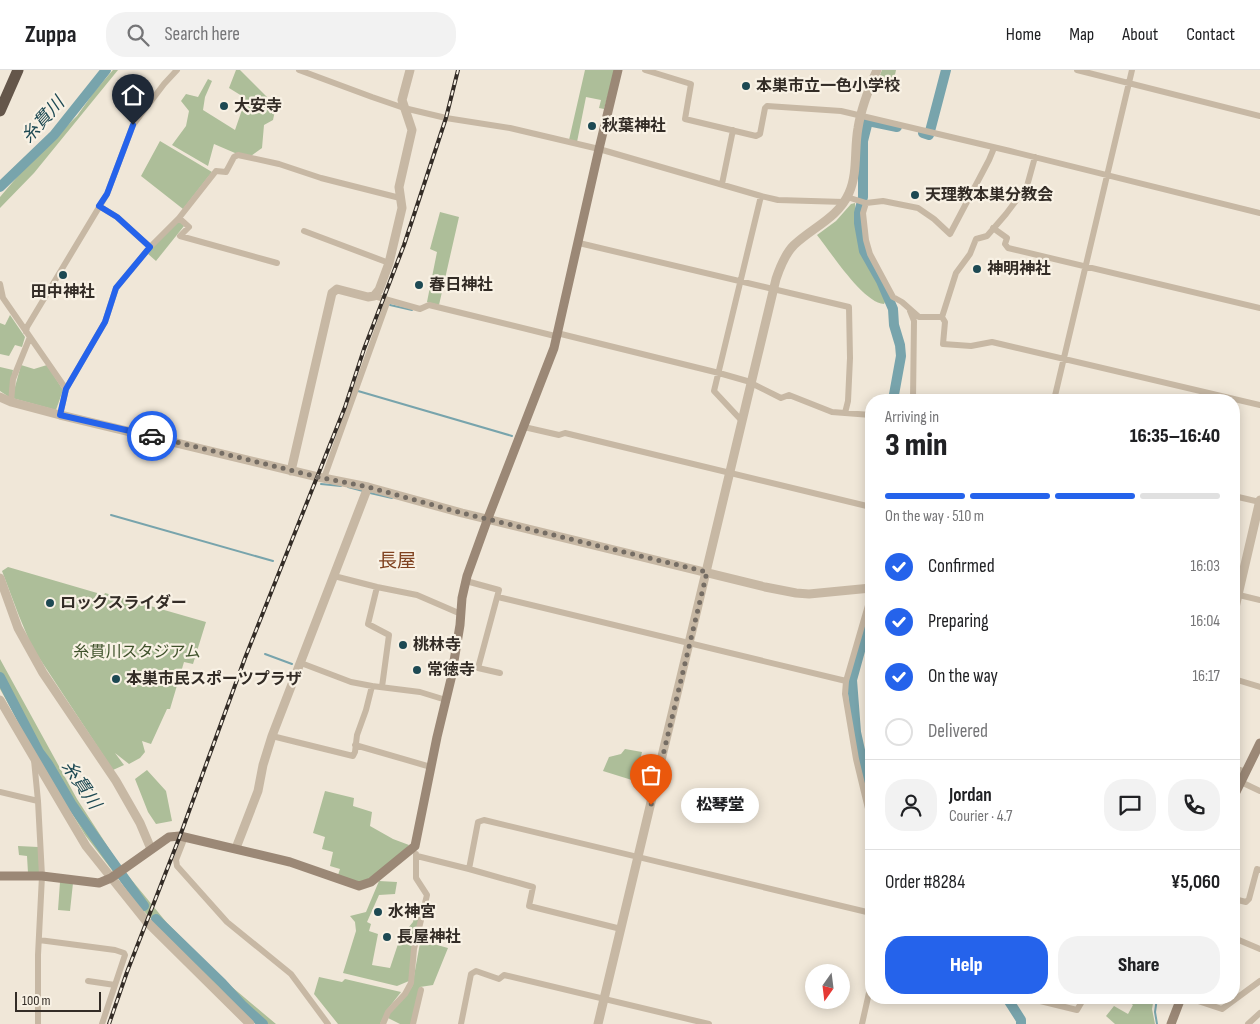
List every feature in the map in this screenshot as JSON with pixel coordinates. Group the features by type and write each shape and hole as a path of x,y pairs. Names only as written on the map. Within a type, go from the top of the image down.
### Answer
{"highway":[{"path":"0,111 18,70"}],"main road":[{"path":"0,876 42,876 100,882 113,876 169,837 185,836 290,862 360,886 371,882 415,846 446,700 466,581 558,335 618,70"},
{"path":"1241,782 1260,743"},
{"path":"1171,1024 1179,1004"}],"street":[{"path":"11,402 13,378 28,334 27,327 107,194 133,125 176,70"},
{"path":"300,70 404,108 446,118 510,128 599,148 778,200 846,200 866,203 883,200 918,208 934,219 950,234 994,148"},
{"path":"374,296 379,290 389,263 402,208 399,187 412,130 402,100 410,70"},
{"path":"645,70 691,84 685,119 756,136 760,134 767,106 841,111 1260,212"},
{"path":"598,1024 773,290 780,267 793,246 832,217 846,200 854,174 857,136 861,116 877,70"},
{"path":"1077,70 1260,116"},
{"path":"1055,394 1132,70"},
{"path":"722,184 733,130"},
{"path":"60,415 66,389 105,322 116,288 150,247 178,218 216,171 226,172 234,157 238,155 279,164 320,178 400,198"},
{"path":"1035,157 1027,186 987,236 976,239 970,254 956,273 942,317 945,322 943,344 971,346 992,342 1214,394"},
{"path":"742,421 714,391 761,196"},
{"path":"866,203 863,214 866,240 870,254 893,297 920,317 942,317"},
{"path":"99,206 117,217 150,247"},
{"path":"178,218 189,227 180,236 277,263"},
{"path":"993,228 1007,238 1005,244 1008,248 1260,308"},
{"path":"304,231 389,263"},
{"path":"579,243 849,308 850,358 848,401 845,413"},
{"path":"0,284 3,298 66,389"},
{"path":"291,471 332,294 337,289 368,297 374,296 420,309 429,305 558,335 561,334 719,373 751,384 781,398 789,395 832,412 865,415"},
{"path":"324,478 388,300"},
{"path":"910,310 914,322 913,394"},
{"path":"0,397 11,402 60,415 291,471 368,487 448,509 796,593 809,594 865,589"},
{"path":"1240,400 1260,405"},
{"path":"524,427 559,435 565,433 865,506"},
{"path":"236,848 258,791 263,765 272,736 368,487"},
{"path":"1240,497 1260,502 1240,580"},
{"path":"334,576 417,595 461,614"},
{"path":"0,578 18,628 43,673 116,781 140,823 151,849"},
{"path":"466,581 499,590 478,668 500,673"},
{"path":"377,587 368,624 389,635 382,687"},
{"path":"1240,596 1260,600"},
{"path":"498,597 846,681"},
{"path":"865,616 846,681 845,694 856,758 865,796"},
{"path":"301,663 351,682 420,692 446,700"},
{"path":"1240,681 1260,687"},
{"path":"272,736 352,756 355,752 372,686"},
{"path":"0,700 86,846 113,876 146,921 250,1024"},
{"path":"356,744 431,767"},
{"path":"34,759 42,876 38,1024"},
{"path":"1240,770 1247,772"},
{"path":"1241,782 1260,791"},
{"path":"0,792 38,801"},
{"path":"469,868 478,822 484,820 865,912"},
{"path":"185,836 176,860 177,866 227,922 291,974 328,1024"},
{"path":"383,1024 388,1012 405,994 411,984 414,948 427,895 416,878 415,846"},
{"path":"416,856 469,868 533,886 529,906 621,928"},
{"path":"1240,900 1246,902 1249,899 1258,869 1260,870"},
{"path":"39,940 122,951 125,955 102,1024"},
{"path":"1240,941 1260,949"},
{"path":"461,1024 472,974 476,971 499,979 504,975 709,1024"},
{"path":"88,982 115,985"},
{"path":"1240,996 1260,982"},
{"path":"413,1024 420,990"},
{"path":"862,1024 866,1004"},
{"path":"1052,1004 1077,1010 1080,1004"},
{"path":"1207,1004 1222,1009 1229,1004"},
{"path":"1248,1024 1260,1013"}],"green space":[{"path":"113,70 118,70 34,173 0,208 0,197 29,163 77,116"},
{"path":"236,70 240,70 276,106 273,120 264,125 262,148 251,156 235,153 214,144 208,166 172,145 186,126 189,111 181,101 186,94 198,97 208,79 212,81 205,97 203,110 235,130 245,101 242,96 229,88"},
{"path":"585,70 615,70 604,109 599,108 601,100 586,97 577,142 569,140"},
{"path":"882,70 896,70 892,89 888,90 878,80"},
{"path":"160,141 212,172 183,209 141,176"},
{"path":"855,203 861,245 865,258 884,293 886,300 884,304 866,295 857,286 817,235 836,221 851,204"},
{"path":"440,212 459,217 439,305 427,302 437,252 430,249"},
{"path":"176,222 180,222 184,226 156,261 147,253"},
{"path":"10,315 25,337 22,347 15,345 9,356 0,354 0,323 5,325"},
{"path":"21,365 34,369 47,365 63,390 56,410 12,398"},
{"path":"0,367 13,370 9,397 0,391"},
{"name":"本巣市民スポーツプラザ","path":"8,567 206,622 193,664 184,662 170,709 167,709 151,744 142,741 145,752 140,758 129,764 115,753 124,765 113,770 32,647 2,571"},
{"path":"0,659 77,799 121,867 167,923 226,982 276,1024 256,1024 187,957 141,908 85,835 0,689"},
{"path":"625,749 642,752 635,781 603,771 609,757 621,754"},
{"path":"147,770 166,791 172,821 156,824 148,812 135,779"},
{"path":"325,791 354,798 353,806 372,812 370,826 393,839 409,845 400,856 364,882 337,878 340,869 330,866 333,852 322,849 325,837 313,833"},
{"path":"18,846 38,847 40,873 28,873 27,856 19,855"},
{"path":"379,881 397,882 395,894 379,895 367,922 371,924 369,931 378,934 372,965 390,968 400,938 413,922 416,911 421,912 409,981 397,986 343,973 356,931 355,922 350,916 366,912"},
{"path":"60,882 73,883 70,911 58,910"},
{"path":"420,943 430,943 448,948 433,985 420,987 411,1024 400,1024 388,1018 390,1012 412,987"},
{"path":"319,977 342,982 345,979 401,992 387,1010 380,1024 338,1024 314,994"},
{"path":"1132,1004 1153,1004 1155,1024 1115,1024 1106,1016 1114,1006 1128,1014 1133,1005"}],"waterway":[{"name":"糸貫川","path":"0,187 54,135 106,70"},
{"path":"923,133 929,135 946,70"},
{"path":"894,394 901,356 900,345 894,325 893,309 881,281 864,251 859,213 863,197 863,141 868,121 897,127"},
{"path":"390,305 412,310"},
{"path":"358,391 512,436"},
{"path":"321,484 341,486"},
{"path":"348,487 363,491"},
{"path":"370,493 392,498"},
{"path":"111,515 273,561"},
{"path":"865,633 852,680 856,732 865,773"},
{"path":"265,654 292,664"},
{"name":"糸貫川","path":"0,677 39,752 72,805 144,906"},
{"name":"糸貫川","path":"156,919 263,1024"},
{"path":"1011,1004 1021,1020 1021,1024"},
{"path":"1156,1004 1157,1024"}],"railway":[{"path":"109,1024 245,658 345,407 364,349 404,245 446,118 458,70"}],"way so far":[{"path":"152,436 318,477 368,487 462,513 707,572 651,805"}],"place":[{"name":"本巣市立一色小学校","path":"746,86"},
{"name":"大安寺","path":"224,106"},
{"name":"秋葉神社","path":"592,126"},
{"name":"天理教本巣分教会","path":"915,195"},
{"name":"神明神社","path":"977,269"},
{"name":"田中神社","path":"63,275"},
{"name":"春日神社","path":"419,285"},
{"name":"ロックスライダー","path":"50,603"},
{"name":"桃林寺","path":"403,645"},
{"name":"常徳寺","path":"417,670"},
{"name":"本巣市民スポーツプラザ","path":"116,679"},
{"name":"松琴堂","path":"651,805"},
{"name":"水神宮","path":"378,912"},
{"name":"長屋神社","path":"387,937"}],"district":[{"name":"長屋","path":"397,561"}],"route":[{"path":"133,125 107,194 99,206 117,217 150,247 116,288 105,322 66,389 60,415 152,436"}],"park label":[{"name":"糸貫川スタジアム","path":"137,652"}]}
